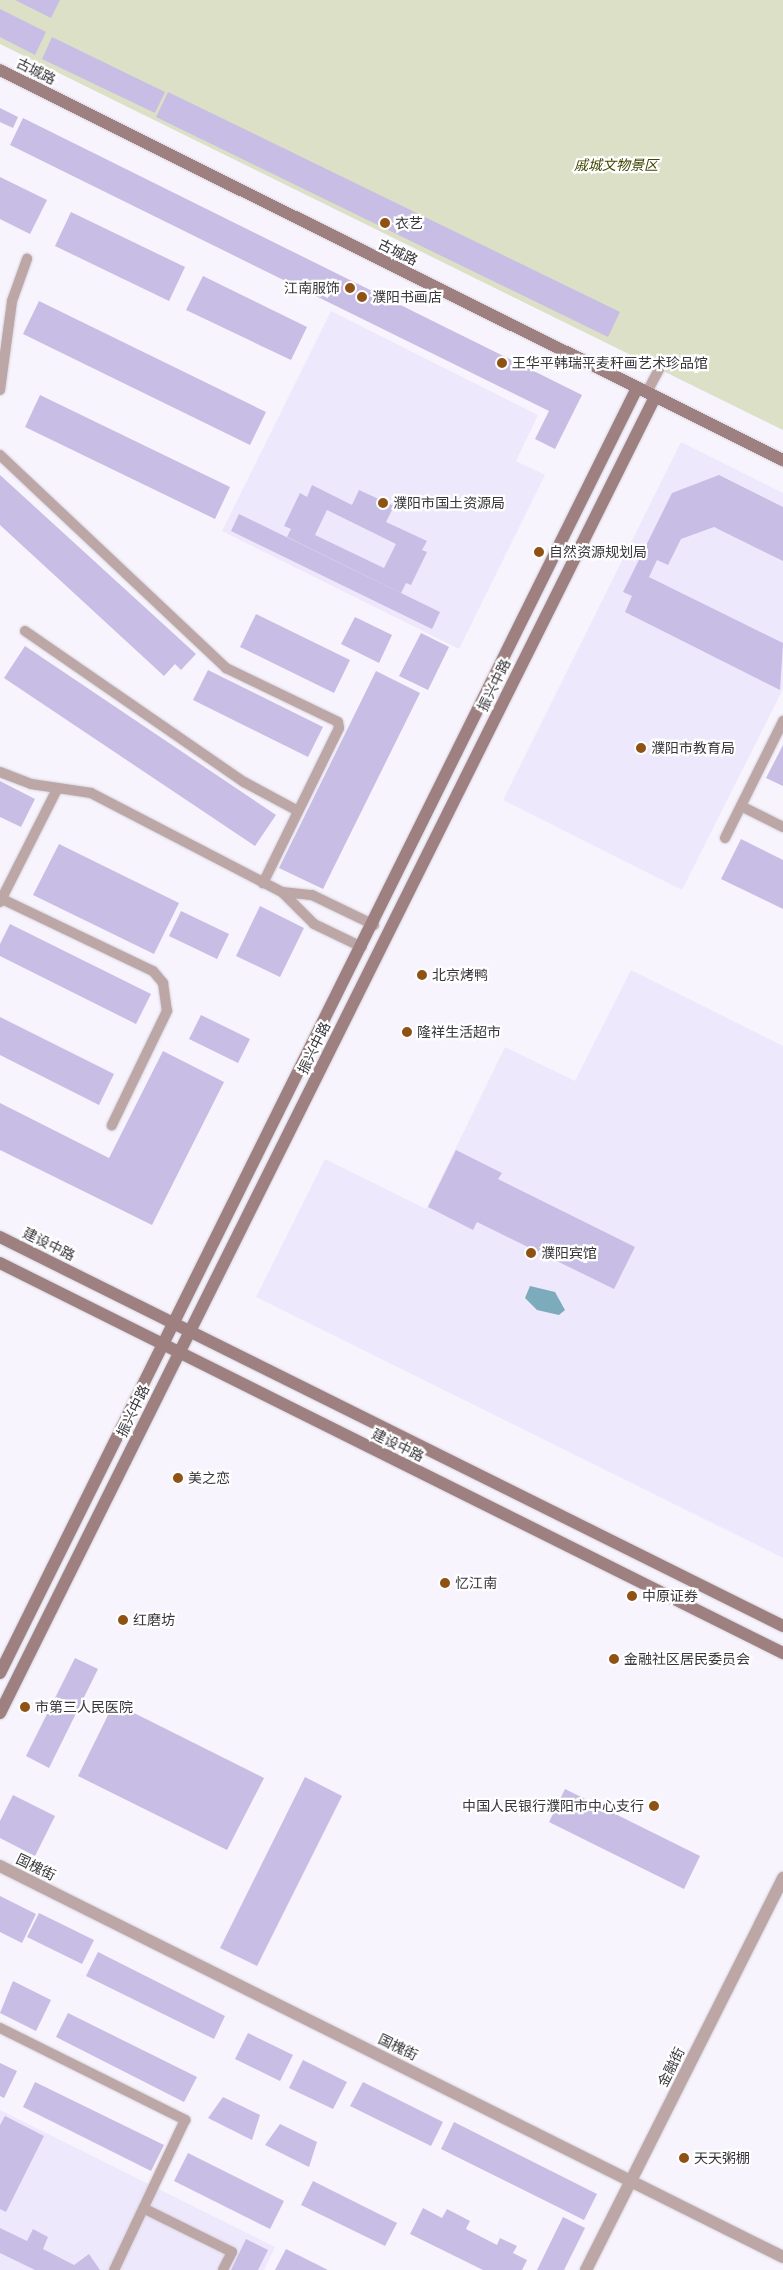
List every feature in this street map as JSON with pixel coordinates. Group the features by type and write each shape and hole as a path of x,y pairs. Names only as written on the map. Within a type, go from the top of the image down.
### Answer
{"street":[{"name":"古城路","path":"0,70 783,460"},
{"name":"振兴中路","path":"0,1673 362,948 647,392"},
{"name":"振兴中路","path":"0,1714 179,1352 647,392"},
{"name":"建设中路","path":"0,1237 783,1626"},
{"name":"建设中路","path":"0,1263 783,1653"},
{"name":"国槐街","path":"0,1866 783,2257"},
{"name":"金融街","path":"586,2270 783,1878"}],"lane":[{"path":"0,390 12,301 27,259"},
{"path":"647,392 659,369"},
{"path":"0,455 226,668 338,722 339,728 264,883"},
{"path":"25,631 244,782 298,811"},
{"path":"725,838 783,721"},
{"path":"0,772 57,789 91,793 282,892 314,924 362,948"},
{"path":"57,789 1,901 152,971 163,983 167,1011 112,1125"},
{"path":"741,806 783,827"},
{"path":"282,892 312,895 374,925"},
{"path":"0,2028 185,2120 145,2209 114,2270"},
{"path":"145,2209 232,2252 223,2270"}],"shaded area":[{"name":"濮阳市国土资源局","path":"331,311 538,415 516,461 545,475 459,649 222,531"},
{"name":"濮阳市教育局","path":"681,442 783,493 783,689 682,890 503,800"},
{"name":"濮阳宾馆","path":"631,970 783,1046 783,1558 256,1297 325,1159 426,1209 505,1047 575,1081"},
{"path":"0,2110 275,2247 264,2270 0,2270"}],"green space":[{"name":"戚城文物景区","path":"0,0 783,0 783,430 0,44"}],"water":[{"path":"530,1286 555,1292 565,1310 559,1315 537,1310 525,1298"}],"building":[{"path":"15,0 60,0 51,18"},
{"path":"0,9 46,32 35,55 0,37"},
{"path":"52,37 165,92 155,113 42,59"},
{"path":"168,92 620,312 608,337 156,117"},
{"path":"0,108 18,117 13,128 0,122"},
{"path":"23,118 582,395 555,449 535,439 549,411 10,145"},
{"path":"0,177 47,200 30,234 0,219"},
{"path":"71,212 185,267 169,301 55,246"},
{"path":"203,276 307,327 291,360 186,310"},
{"path":"39,301 266,412 250,445 23,334"},
{"path":"40,395 230,487 215,519 25,427"},
{"path":"0,475 196,654 181,670 175,664 164,676 0,525"},
{"path":"719,475 783,507 783,561 714,527 681,539 668,565 657,560 649,577 783,643 780,690 625,612 632,596 623,592 672,493"},
{"path":"312,485 352,505 359,490 394,506 386,522 427,541 422,550 427,552 411,585 406,583 401,593 287,537 291,529 284,526 300,493 307,497","holes":["327,510 396,544 384,568 315,535"]},
{"path":"239,514 440,612 432,629 231,531"},
{"path":"256,614 350,660 334,693 240,647"},
{"path":"355,617 392,635 379,663 341,644"},
{"path":"421,633 449,647 428,690 399,676"},
{"path":"25,646 276,815 255,846 4,678"},
{"path":"208,670 323,727 308,757 193,700"},
{"path":"376,671 420,693 323,889 279,868"},
{"path":"783,745 783,786 766,778"},
{"path":"0,781 35,799 21,827 0,817"},
{"path":"741,839 783,860 783,909 721,879"},
{"path":"59,844 179,903 154,954 33,895"},
{"path":"260,906 304,928 280,977 236,956"},
{"path":"181,911 229,934 217,959 169,936"},
{"path":"10,924 151,994 136,1024 0,956 0,944"},
{"path":"201,1015 250,1039 238,1063 189,1039"},
{"path":"0,1017 114,1074 99,1105 0,1055"},
{"path":"163,1051 224,1082 152,1225 0,1150 0,1103 109,1158"},
{"path":"456,1150 502,1173 498,1179 635,1247 614,1289 477,1222 473,1230 428,1207"},
{"path":"75,1658 98,1669 49,1768 26,1756"},
{"path":"114,1703 264,1778 227,1850 78,1776"},
{"path":"305,1777 342,1796 257,1966 220,1948"},
{"path":"565,1789 700,1856 684,1889 549,1822"},
{"path":"13,1795 55,1816 35,1856 0,1838 0,1821"},
{"path":"0,1896 36,1914 22,1943 0,1932"},
{"path":"39,1913 94,1940 82,1964 27,1937"},
{"path":"98,1952 225,2016 214,2039 86,1976"},
{"path":"13,1981 51,2000 36,2031 0,2013"},
{"path":"68,2013 197,2077 184,2102 56,2037"},
{"path":"248,2033 293,2055 280,2081 235,2059"},
{"path":"303,2060 347,2082 333,2109 289,2088"},
{"path":"0,2063 17,2071 4,2098 0,2096"},
{"path":"35,2082 164,2145 151,2171 23,2107"},
{"path":"363,2082 443,2122 431,2146 350,2106"},
{"path":"223,2097 260,2115 252,2140 208,2118"},
{"path":"5,2116 44,2136 6,2212 0,2209 0,2125"},
{"path":"454,2122 597,2194 584,2220 441,2149"},
{"path":"280,2124 317,2142 309,2167 265,2145"},
{"path":"188,2153 284,2201 270,2229 174,2181"},
{"path":"313,2181 397,2223 385,2246 301,2205"},
{"path":"423,2208 442,2218 447,2209 470,2221 466,2229 497,2245 500,2238 517,2246 513,2253 527,2260 522,2270 483,2270 410,2234"},
{"path":"563,2217 585,2228 564,2270 537,2270"},
{"path":"0,2228 27,2241 33,2229 48,2237 43,2249 74,2265 89,2254 100,2270 35,2270 0,2253"},
{"path":"246,2239 268,2250 258,2270 231,2270"},
{"path":"286,2249 328,2270 275,2270"}],"place":[{"name":"衣艺","path":"385,223"},
{"name":"江南服饰","path":"350,288"},
{"name":"濮阳书画店","path":"362,297"},
{"name":"王华平韩瑞平麦秆画艺术珍品馆","path":"502,363"},
{"name":"濮阳市国土资源局","path":"383,503"},
{"name":"自然资源规划局","path":"539,552"},
{"name":"濮阳市教育局","path":"641,748"},
{"name":"北京烤鸭","path":"422,975"},
{"name":"隆祥生活超市","path":"407,1032"},
{"name":"濮阳宾馆","path":"531,1253"},
{"name":"美之恋","path":"178,1478"},
{"name":"忆江南","path":"445,1583"},
{"name":"中原证券","path":"632,1596"},
{"name":"红磨坊","path":"123,1620"},
{"name":"金融社区居民委员会","path":"614,1659"},
{"name":"市第三人民医院","path":"25,1707"},
{"name":"中国人民银行濮阳市中心支行","path":"654,1806"},
{"name":"天天粥棚","path":"684,2158"}]}
